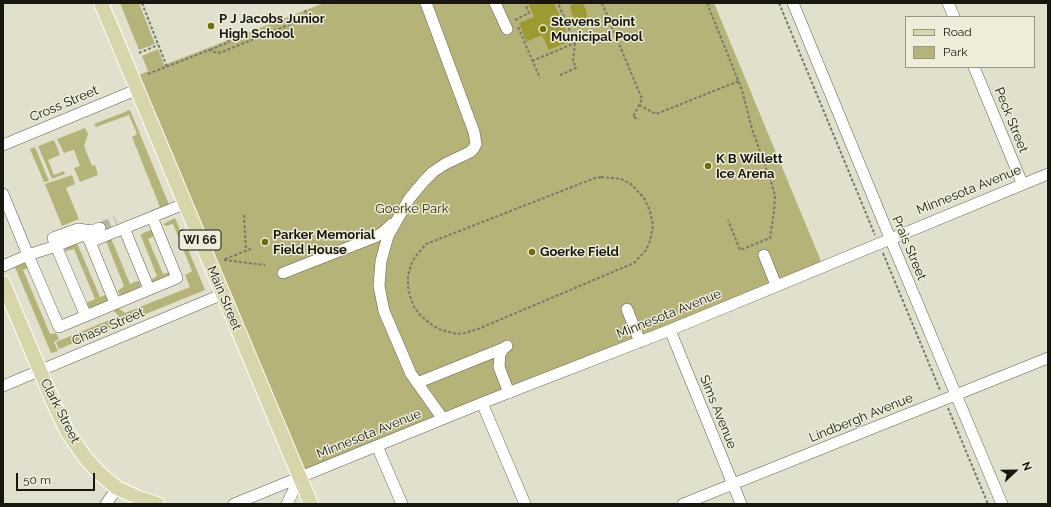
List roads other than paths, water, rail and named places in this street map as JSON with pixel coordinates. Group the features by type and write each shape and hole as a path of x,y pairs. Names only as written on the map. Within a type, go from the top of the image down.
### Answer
{"main road":[{"name":"Main Street","path":"101,3 136,90 311,504"},
{"name":"Clark Street","path":"3,284 39,371 68,433 84,456 99,473 117,488 157,504"}],"street":[{"path":"426,3 474,132 476,144 470,152 433,172 415,191 388,236 380,265 379,286 382,305 392,332 411,374 443,419"},
{"path":"496,3 507,29"},
{"name":"Prais Street","path":"793,3 1002,504"},
{"path":"948,3 954,16"},
{"name":"Peck Street","path":"974,68 1022,183"},
{"name":"Cross Street","path":"3,145 136,90"},
{"name":"Minnesota Avenue","path":"234,504 482,403 670,330 1022,183 1048,174"},
{"path":"3,194 59,327 177,278 152,217"},
{"path":"90,242 124,225 152,217 184,204"},
{"path":"283,273 378,235 388,228 402,212"},
{"path":"124,225 149,289"},
{"path":"86,316 53,238 78,229 92,231 100,228"},
{"path":"3,266 86,234 115,303"},
{"path":"764,255 776,285"},
{"name":"Chase Street","path":"3,386 223,294"},
{"path":"627,309 640,342"},
{"name":"Sims Avenue","path":"670,330 741,504"},
{"path":"417,383 507,346 500,354 499,367 509,393"},
{"name":"Lindbergh Avenue","path":"683,504 1048,358"},
{"path":"482,403 525,504"},
{"path":"377,446 402,504"},
{"path":"287,504 300,477"},
{"path":"106,504 117,488"}],"tunnel":[{"path":"100,228 116,221"}],"place":[{"name":"P J Jacobs Junior High School","path":"211,26"},
{"name":"Stevens Point Municipal Pool","path":"543,29"},
{"name":"K B Willett Ice Arena","path":"708,166"},
{"name":"Parker Memorial Field House","path":"265,242"},
{"name":"Goerke Field","path":"532,252"}],"park label":[{"name":"Goerke Park","path":"412,209"}]}
